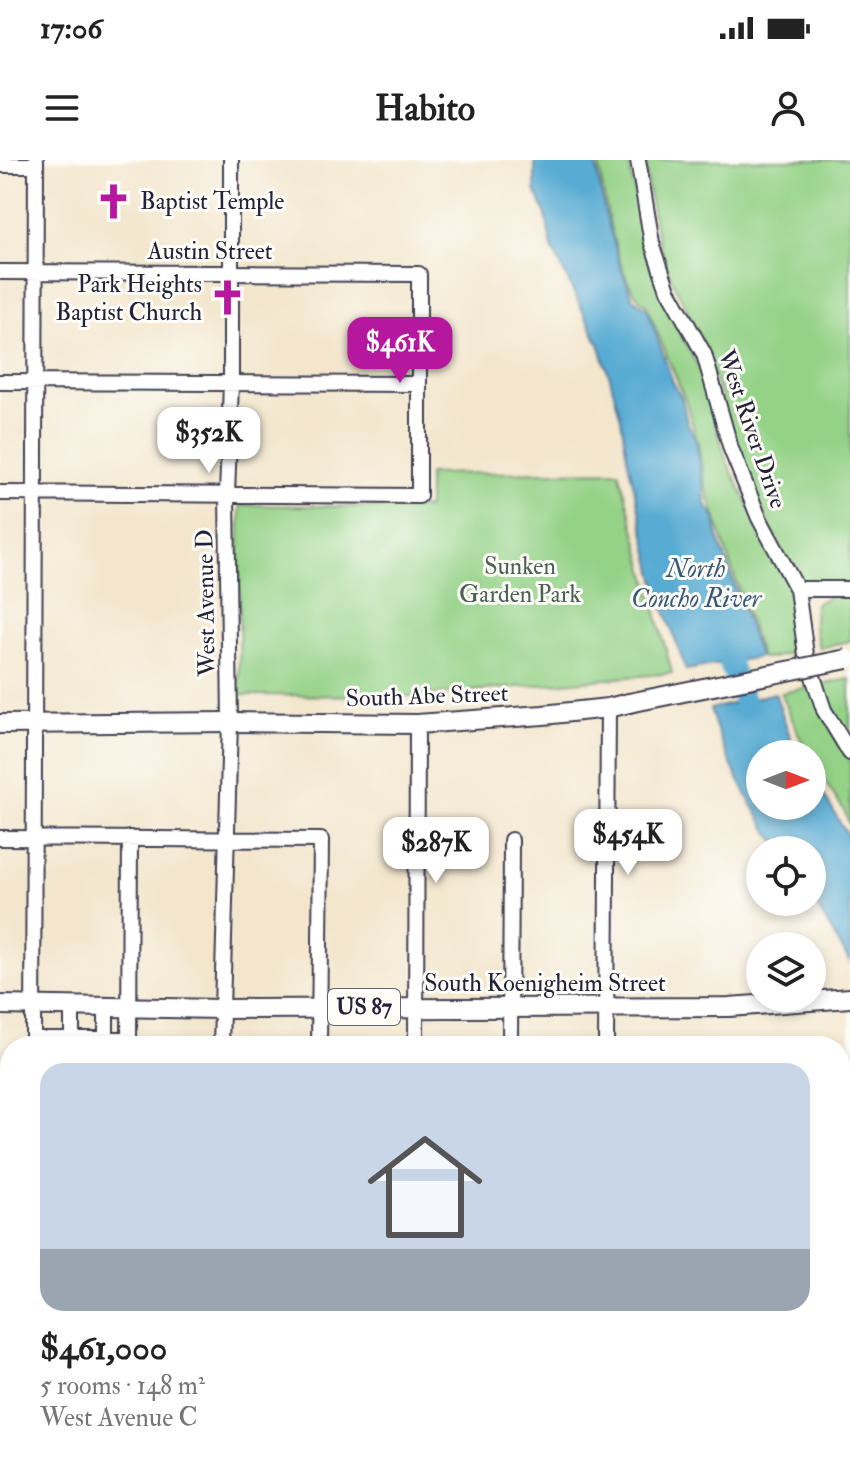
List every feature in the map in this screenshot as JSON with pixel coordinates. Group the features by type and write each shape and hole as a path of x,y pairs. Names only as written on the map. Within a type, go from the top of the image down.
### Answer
{"main road":[{"name":"South Abe Street","path":"0,724 417,724 608,708 849,658"},
{"name":"South Koenigheim Street","path":"0,1005 221,1009 729,1007 850,998"}],"street":[{"name":"West Avenue D","path":"221,1036 230,722 227,495 231,383 231,160"},
{"name":"West River Drive","path":"638,160 652,243 668,290 704,354 731,449 759,518 797,589 806,655 824,710 850,753"},
{"path":"0,165 36,162 33,1036"},
{"name":"Austin Street","path":"0,272 419,274 419,384"},
{"path":"0,382 419,384 419,496 0,493"},
{"path":"797,589 850,589"},
{"path":"606,1036 608,708"},
{"path":"416,1036 417,724"},
{"path":"0,838 321,840 319,1036"},
{"path":"129,1036 130,838"},
{"path":"510,1036 511,840"},
{"path":"72,1007 72,1036"},
{"path":"106,1007 106,1036"}],"green space":[{"path":"598,160 628,160 648,259 663,298 697,365 727,462 787,581 799,650 761,658 705,485 698,443 686,402 646,304 627,280 620,260"},
{"path":"645,160 850,160 850,583 800,584 784,556 746,467 699,335 663,256 651,208"},
{"name":"Sunken Garden Park","path":"619,471 672,673 417,696 239,695 240,505 428,508 428,474"},
{"path":"830,596 850,596 850,641 819,648 814,626 815,604"},
{"path":"850,679 850,826 844,810 826,784 826,740 801,740 781,693"}],"water":[{"name":"North Concho River","path":"535,160 595,160 604,209 621,269 633,298 647,309 682,399 687,422 696,440 706,504 715,518 718,537 759,657 686,670 657,588 610,378 599,344 552,248 545,212 535,190"},
{"path":"775,693 791,740 746,740 746,793 723,746 710,709"},
{"path":"826,799 850,839 850,962 823,916 826,916 826,836 772,836 761,820 826,820"}],"waterway":[{"name":"North Concho River","path":"720,637 759,740"}],"place":[{"name":"Baptist Temple","path":"114,201"},
{"name":"Park Heights Baptist Church","path":"228,298"}]}
